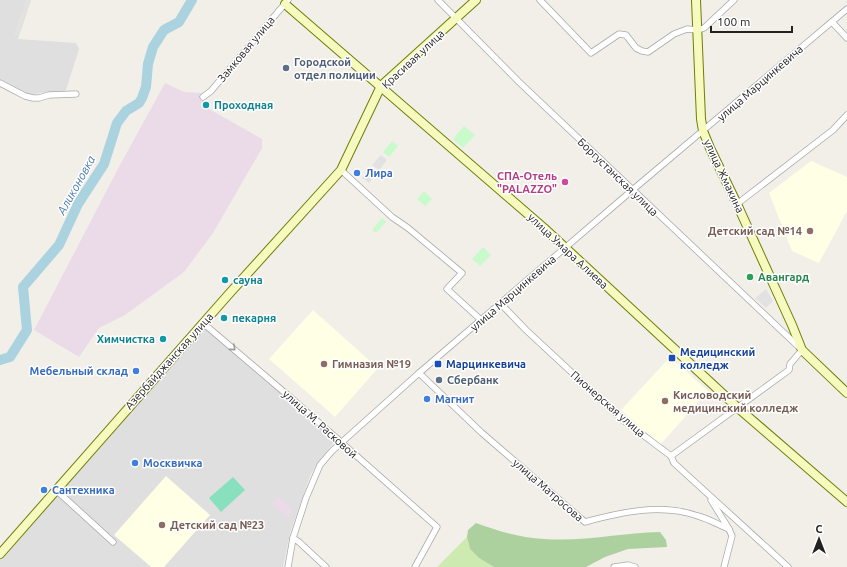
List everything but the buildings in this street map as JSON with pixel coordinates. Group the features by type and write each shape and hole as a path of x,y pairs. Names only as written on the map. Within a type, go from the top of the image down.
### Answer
{"street":[{"name":"Боргустанская улица","path":"438,0 518,82 802,350"},
{"name":"Красивая улица","path":"341,170 382,86 476,0"},
{"path":"540,0 591,53 619,34 626,35 636,48 648,52 674,34 687,30 698,30 704,28 734,0"},
{"name":"улица Жмакина","path":"696,0 700,119 703,131 792,324 802,350 847,393"},
{"name":"улица Умара Алиева","path":"287,2 566,247 738,408 847,502"},
{"name":"Замковая улица","path":"203,97 211,91 287,2"},
{"name":"улица Марцинкевича","path":"288,567 293,538 306,498 320,465 340,442 632,190 847,9"},
{"path":"832,22 847,38"},
{"path":"0,83 19,94 33,98 39,98 49,94 76,94"},
{"path":"737,204 833,130 847,115"},
{"path":"341,170 392,216 462,273 447,289 481,320"},
{"name":"Азербайджанская улица","path":"0,554 203,323 341,170"},
{"name":"Пионерская улица","path":"501,304 526,330 623,420 670,456 674,463 788,567"},
{"name":"улица М. Расковой","path":"203,323 291,398 437,527 414,567"},
{"path":"670,456 789,370 790,364 802,350"},
{"name":"улица Матросова","path":"419,373 482,433 585,522 619,513 658,509 678,511 698,516 730,529"},
{"path":"56,490 114,542"},
{"path":"707,494 730,529 732,536 724,567"},
{"path":"293,538 326,567"},
{"path":"614,567 628,565 635,567"}],"shaded area":[{"path":"0,0 31,0 18,39 76,43 79,49 66,90 63,92 28,94 18,91 0,79"},
{"path":"26,0 30,0 18,36 14,35"},
{"path":"165,83 184,92 202,93 205,100 211,104 209,109 262,139 262,148 213,233 184,272 125,315 99,328 79,357 34,330 120,165"},
{"path":"381,155 387,160 379,170 372,165"},
{"name":"Детский сад №14","path":"811,161 847,177 847,211 819,263 792,251 769,193"},
{"path":"371,168 377,173 369,183 362,178"},
{"path":"766,289 773,301 766,308 755,298"},
{"name":"Гимназия №19","path":"313,310 378,368 335,417 269,359"},
{"path":"203,329 208,330 287,397 335,441 318,462 310,476 290,533 283,567 0,567 0,559 11,546"},
{"name":"Кисловодский медицинский колледж","path":"670,357 708,391 660,445 621,410"},
{"name":"Детский сад №23","path":"166,476 210,515 164,567 151,567 114,535"},
{"path":"279,497 292,509 288,517 278,510 273,503"}],"green space":[{"path":"464,126 475,135 463,148 453,139"},
{"path":"392,141 398,146 389,157 383,152"},
{"path":"424,191 432,199 425,206 417,199"},
{"path":"382,218 386,222 376,233 372,230"},
{"path":"483,247 491,255 480,266 472,259"},
{"path":"233,477 245,490 221,512 209,498"},
{"path":"476,523 509,534 558,540 660,532 666,540 667,547 628,549 605,557 586,567 494,567 479,558 470,549 467,537 468,530"},
{"path":"467,537 470,549 479,558 494,567 437,567"}],"waterway":[{"name":"Аликоновка","path":"0,360 10,357 27,330 23,287 59,245 78,204 104,164 117,123 126,111 139,103 142,98 146,87 148,64 153,47 164,30 179,22 192,0"}],"place":[{"name":"Городской отдел полиции","path":"286,68"},
{"name":"Проходная","path":"206,105"},
{"name":"Лира","path":"357,173"},
{"name":"СПА-Отель \"PALAZZO\"","path":"565,182"},
{"name":"Детский сад №14","path":"810,231"},
{"name":"Авангард","path":"750,277"},
{"name":"сауна","path":"225,280"},
{"name":"пекарня","path":"224,318"},
{"name":"Химчистка","path":"163,339"},
{"name":"Медицинский колледж","path":"672,358"},
{"name":"Гимназия №19","path":"324,364"},
{"name":"Марцинкевича","path":"438,364"},
{"name":"Мебельный склад","path":"136,371"},
{"name":"Сбербанк","path":"439,380"},
{"name":"Магнит","path":"427,399"},
{"name":"Кисловодский медицинский колледж","path":"665,401"},
{"name":"Москвичка","path":"135,463"},
{"name":"Сантехника","path":"44,490"},
{"name":"Детский сад №23","path":"162,525"}]}
